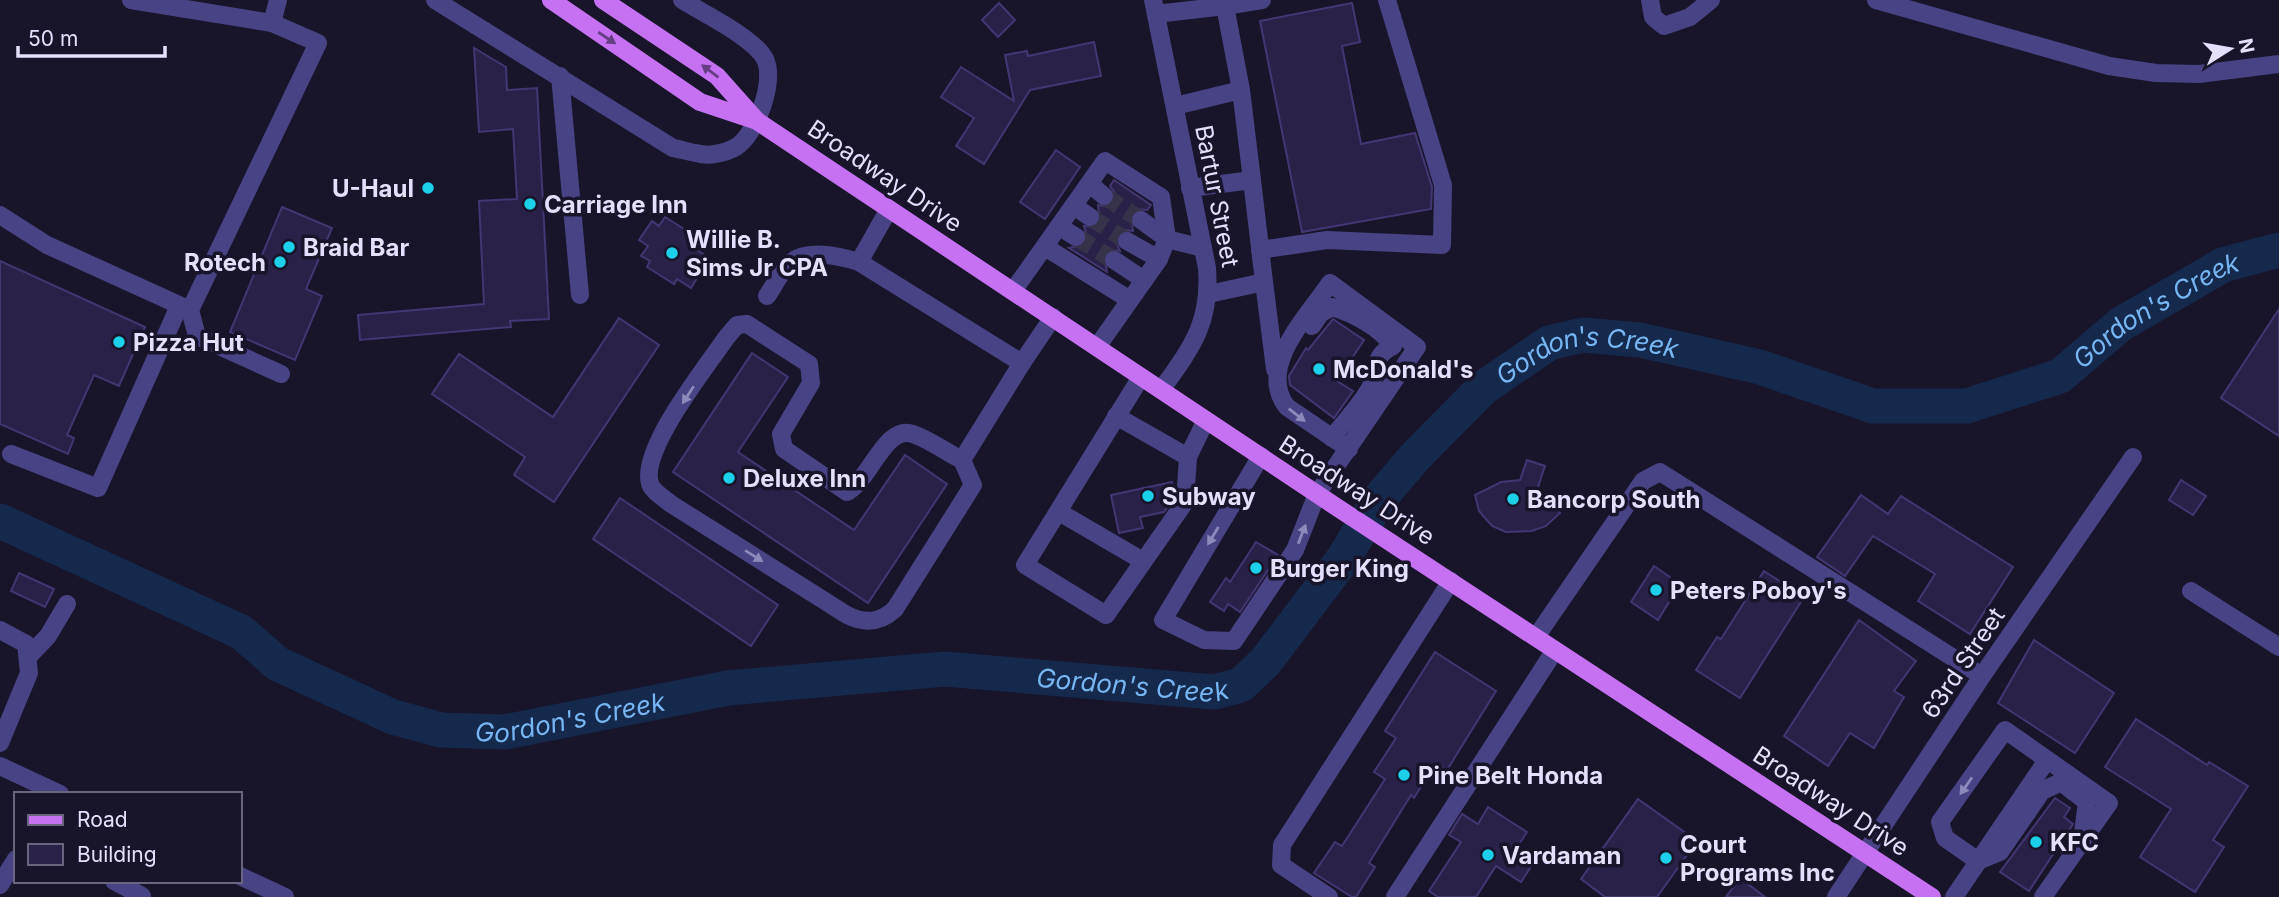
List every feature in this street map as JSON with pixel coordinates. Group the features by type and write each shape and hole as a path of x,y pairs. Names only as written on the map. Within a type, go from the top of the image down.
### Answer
{"main road":[{"name":"Broadway Drive","path":"551,0 700,102 757,121"},
{"name":"Broadway Drive","path":"603,0 717,76 757,121 1338,508 1932,897"}],"street":[{"path":"11,454 98,488 318,43 272,23 131,0"},
{"path":"272,23 278,0"},
{"path":"435,0 673,148 712,156 737,147 757,121 768,84 764,57 738,35 682,0"},
{"path":"1155,7 1225,6 1262,0"},
{"path":"1260,250 1327,240 1442,245 1443,186 1387,0"},
{"path":"1650,0 1653,17 1664,26 1690,17 1711,0"},
{"path":"1876,0 2109,66 2155,74 2199,74 2279,64"},
{"path":"1225,6 1241,90 1264,282 1278,371 1279,397 1287,407 1349,449"},
{"name":"Bartur Street","path":"1155,7 1203,248 1209,294 1197,337 1161,390"},
{"path":"560,76 580,295"},
{"path":"1175,106 1241,90"},
{"path":"1013,292 1074,206 1097,190 1105,161 1161,197 1167,239 1159,259 1097,347"},
{"path":"1191,188 1252,180"},
{"path":"1074,206 1090,217"},
{"path":"859,262 889,209"},
{"path":"0,215 47,245 185,308 197,336 281,374"},
{"path":"1141,220 1167,239 1203,248"},
{"path":"1060,227 1076,237"},
{"path":"1127,241 1159,259"},
{"path":"1045,247 1130,300"},
{"path":"767,296 790,262 809,256 841,256 859,262 1022,363"},
{"path":"1114,260 1144,280"},
{"path":"1209,294 1264,282"},
{"path":"1261,456 1163,620 1204,640 1234,641 1289,561 1317,494 1417,347 1330,283 1284,351 1278,371"},
{"path":"1278,371 1288,362 1321,313 1332,307 1346,311 1388,337 1393,346 1384,350 1373,370 1371,386 1332,438"},
{"path":"962,460 1053,317"},
{"path":"747,324 809,364 811,383 781,434 784,449 847,492 859,486 890,439 899,433 911,433 962,460 974,485 895,609 885,618 871,622 860,621 847,615 671,504 652,488 648,474 657,443 726,338 737,325 747,324"},
{"path":"1141,377 1025,565 1106,615 1185,502 1188,457 1206,420"},
{"path":"1116,416 1188,457"},
{"name":"63rd Street","path":"1836,897 1982,676 2133,457"},
{"path":"1536,637 1643,481 1660,472 1982,676"},
{"path":"1059,512 1143,561"},
{"path":"1329,897 1281,865 1282,845 1451,581"},
{"path":"2190,591 2279,647"},
{"path":"28,657 48,636 67,604"},
{"path":"0,630 26,644 29,673 8,703 0,743"},
{"path":"1395,897 1555,650"},
{"path":"1978,861 1945,838 1940,822 2005,730 2109,803 2043,897"},
{"path":"1954,897 2047,760"},
{"path":"0,766 55,792"},
{"path":"1978,861 2000,852 2042,791 2061,782 2087,802 2082,841"},
{"path":"0,885 14,862"},
{"path":"242,877 285,897"},
{"path":"120,883 145,891"}],"building":[{"path":"999,3 1015,20 998,37 982,20"},
{"path":"1352,3 1360,42 1342,46 1361,144 1415,133 1432,187 1431,209 1302,232 1260,21"},
{"path":"1094,42 1101,76 1030,90 984,164 956,146 974,118 941,97 961,67 1014,101 1005,55 1027,51 1028,56"},
{"path":"474,48 506,67 507,90 537,88 549,319 510,321 511,327 360,340 358,315 484,304 479,201 517,199 513,129 479,132"},
{"path":"1056,150 1080,167 1045,219 1020,202"},
{"path":"1114,180 1151,205 1147,210 1137,209 1131,214 1133,231 1126,230 1117,235 1116,242 1120,251 1110,250 1104,254 1107,272 1069,248 1085,244 1087,237 1084,226 1094,227 1100,223 1098,205 1107,207 1113,203 1115,193 1110,186"},
{"path":"282,207 332,228 306,289 322,296 295,360 230,332"},
{"name":"Willie B. Sims Jr CPA","path":"665,217 705,242 699,251 709,258 691,288 677,279 674,284 647,267 650,261 641,256 648,246 639,240 652,221 659,226"},
{"path":"0,261 145,327 119,386 94,375 67,435 74,438 68,454 0,424"},
{"path":"2279,309 2279,436 2221,398"},
{"path":"619,318 659,345 554,502 514,475 525,457 432,394 459,354 553,417"},
{"name":"McDonald's","path":"1333,319 1364,340 1337,381 1353,391 1334,418 1290,385 1289,376 1306,348 1308,350"},
{"name":"Deluxe Inn","path":"752,353 788,377 738,452 854,530 905,455 947,484 868,603 673,472"},
{"name":"Bancorp South","path":"1527,460 1545,466 1538,487 1560,513 1546,526 1532,531 1506,532 1492,526 1479,511 1475,495 1501,482 1520,480"},
{"path":"2181,480 2206,496 2193,515 2169,500"},
{"path":"1172,482 1174,498 1164,512 1140,517 1143,528 1119,533 1111,495"},
{"path":"1861,495 1888,514 1901,496 2013,567 1970,634 1918,601 1935,574 1873,536 1845,576 1817,557"},
{"path":"620,498 778,605 751,646 593,539"},
{"name":"Burger King","path":"1256,542 1278,555 1240,612 1228,604 1224,611 1210,602 1226,578 1230,582"},
{"name":"Peters Poboy's","path":"1654,566 1670,577 1674,594 1658,620 1631,602"},
{"path":"1764,571 1804,597 1740,698 1696,670 1717,637 1721,639"},
{"path":"19,573 54,589 45,607 11,591"},
{"path":"1859,620 1916,661 1894,691 1904,697 1874,748 1850,733 1828,766 1784,736"},
{"path":"2034,640 2114,693 2075,753 1998,703"},
{"name":"Pine Belt Honda","path":"1435,652 1496,691 1447,770 1436,763 1414,798 1411,795 1369,863 1375,867 1356,897 1352,897 1314,873 1335,842 1342,846 1385,779 1374,772 1396,738 1385,731"},
{"path":"2136,719 2207,765 2209,762 2248,786 2213,840 2224,847 2195,892 2140,857 2171,809 2105,767"},
{"name":"KFC","path":"2055,798 2070,808 2064,817 2073,824 2029,891 2000,872"},
{"path":"1638,799 1697,841 1657,897 1605,897 1581,879"},
{"name":"Vardaman","path":"1488,807 1527,832 1516,849 1534,862 1521,882 1496,866 1476,897 1438,897 1429,891 1461,842 1449,835 1462,814 1478,824"},
{"path":"1740,878 1765,897 1726,897"}],"waterway":[{"name":"Gordon's Creek","path":"0,521 241,632 278,664 393,717 441,730 505,732 728,688 945,669 1214,692 1241,685 1266,661 1343,559 1380,498 1414,458 1483,388 1549,343 1583,335 1640,340 1760,367 1873,406 1967,406 2060,376 2121,324 2223,265 2279,250"}],"tunnel":[{"path":"1104,196 1141,220"},
{"path":"1090,217 1127,241"},
{"path":"1076,237 1114,260"}],"place":[{"name":"U-Haul","path":"428,188"},
{"name":"Carriage Inn","path":"530,204"},
{"name":"Braid Bar","path":"289,247"},
{"name":"Willie B. Sims Jr CPA","path":"672,253"},
{"name":"Rotech","path":"280,262"},
{"name":"Pizza Hut","path":"119,342"},
{"name":"McDonald's","path":"1319,369"},
{"name":"Deluxe Inn","path":"729,478"},
{"name":"Subway","path":"1148,496"},
{"name":"Bancorp South","path":"1513,499"},
{"name":"Burger King","path":"1256,568"},
{"name":"Peters Poboy's","path":"1656,590"},
{"name":"Pine Belt Honda","path":"1404,775"},
{"name":"KFC","path":"2036,842"},
{"name":"Vardaman","path":"1488,855"},
{"name":"Court Programs Inc","path":"1666,858"}]}
